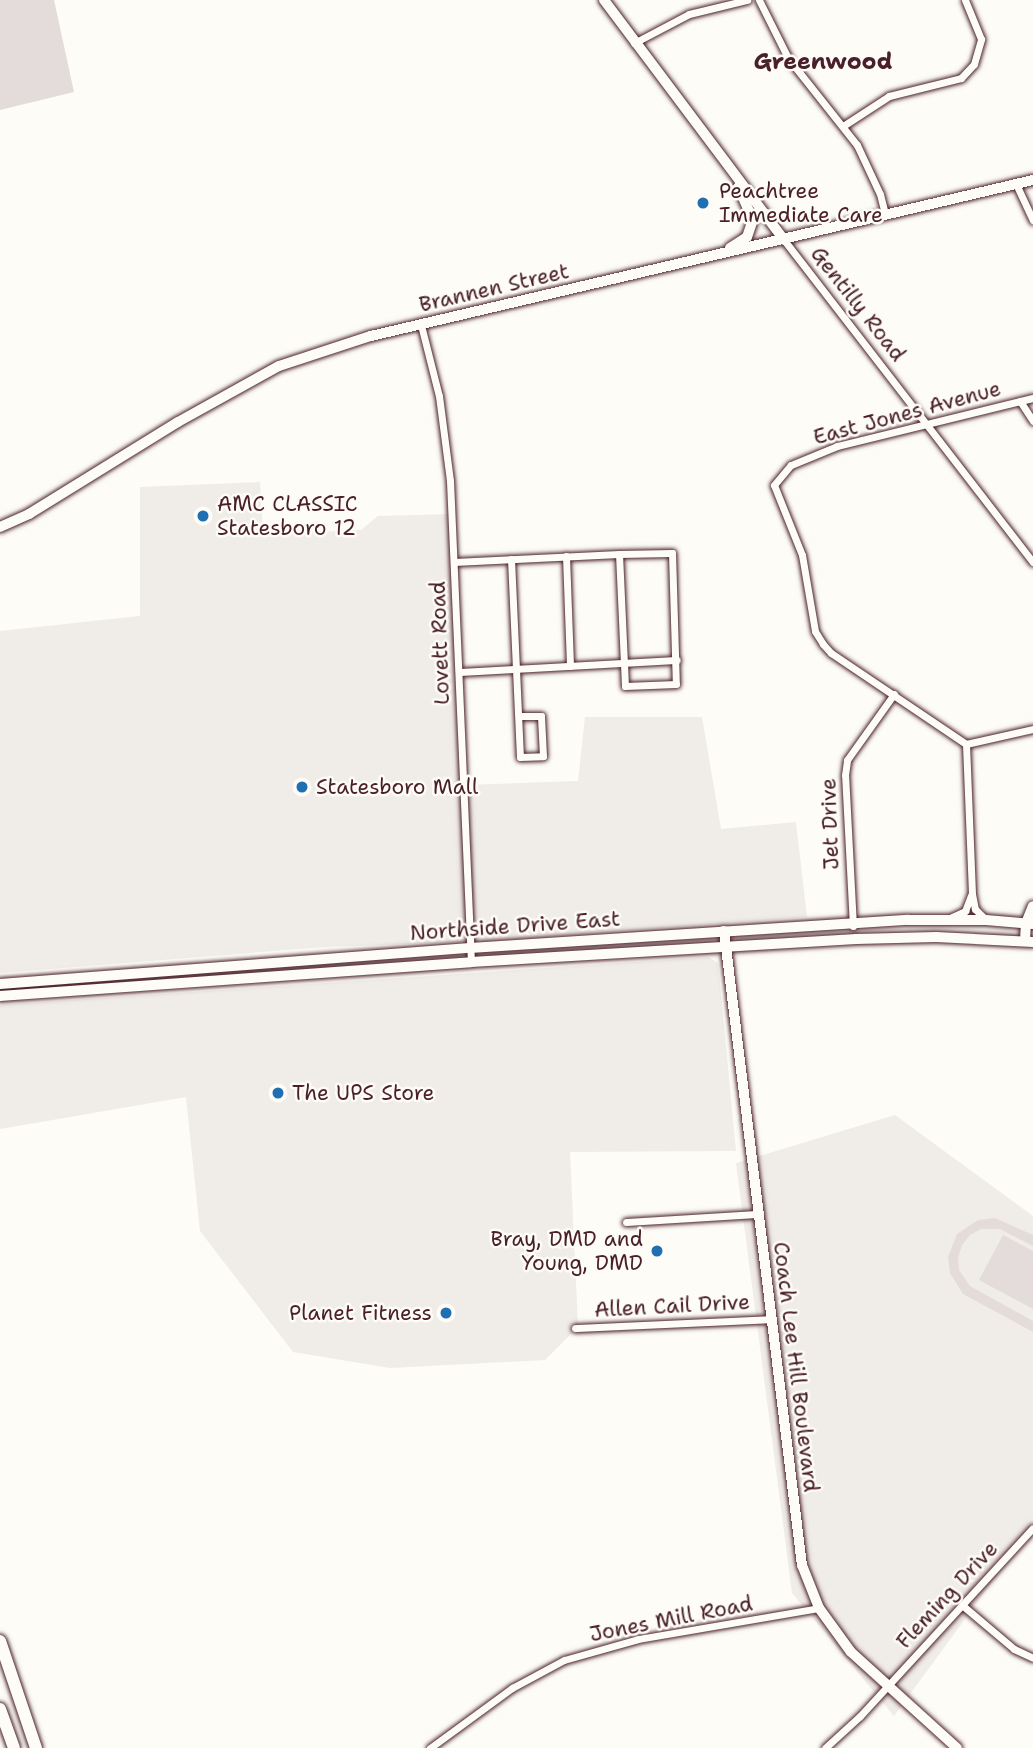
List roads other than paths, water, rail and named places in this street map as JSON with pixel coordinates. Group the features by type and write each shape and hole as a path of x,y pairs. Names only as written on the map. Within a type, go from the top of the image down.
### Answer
{"highway":[{"path":"0,1641 36,1748"},
{"path":"0,1709 14,1748"}],"main road":[{"name":"Northside Drive East","path":"0,984 724,931 945,920 1029,923"},
{"name":"Northside Drive East","path":"0,996 471,962 726,947 909,938 1029,941"}],"street":[{"name":"Gentilly Road","path":"604,0 783,240 1033,562"},
{"path":"634,43 689,14 747,0"},
{"path":"759,0 788,58 843,126 869,167 885,214"},
{"path":"843,126 890,96 961,78 974,64 981,38 965,0"},
{"path":"710,141 748,204 753,220 750,232 741,243 711,257"},
{"name":"Brannen Street","path":"0,527 29,514 178,422 279,366 370,336 1033,180"},
{"path":"1016,184 1033,220"},
{"name":"Lovett Road","path":"421,325 439,396 446,445 454,562 471,962"},
{"name":"East Jones Avenue","path":"894,694 831,653 816,631 802,555 774,485 791,465 837,446 1033,398"},
{"path":"1020,401 1033,421"},
{"path":"454,562 511,558 619,554 672,553 676,684 625,686 619,554"},
{"path":"566,556 570,666"},
{"path":"511,558 520,757 543,756 541,716 519,716"},
{"path":"459,672 677,660"},
{"path":"894,694 965,744 1033,729"},
{"name":"Jet Drive","path":"853,926 845,775 847,760 894,694"},
{"path":"965,744 972,894 975,909 986,920"},
{"path":"945,920 965,911 972,894"},
{"path":"1029,941 1033,906"},
{"name":"Coach Lee Hill Boulevard","path":"724,931 802,1565 819,1608 851,1652 957,1748"},
{"path":"626,1222 757,1214"},
{"name":"Allen Cail Drive","path":"576,1328 771,1319"},
{"name":"Fleming Drive","path":"825,1748 860,1716 1033,1528"},
{"path":"962,1605 1014,1648 1033,1658"},
{"name":"Jones Mill Road","path":"430,1748 512,1688 564,1660 638,1639 819,1608"}],"place":[{"name":"Peachtree Immediate Care","path":"703,203"},
{"name":"AMC CLASSIC Statesboro 12","path":"203,516"},
{"name":"Statesboro Mall","path":"302,787"},
{"name":"The UPS Store","path":"278,1093"},
{"name":"Bray, DMD and Young, DMD","path":"657,1251"},
{"name":"Planet Fitness","path":"446,1313"}],"district":[{"name":"Greenwood","path":"823,61"}]}
